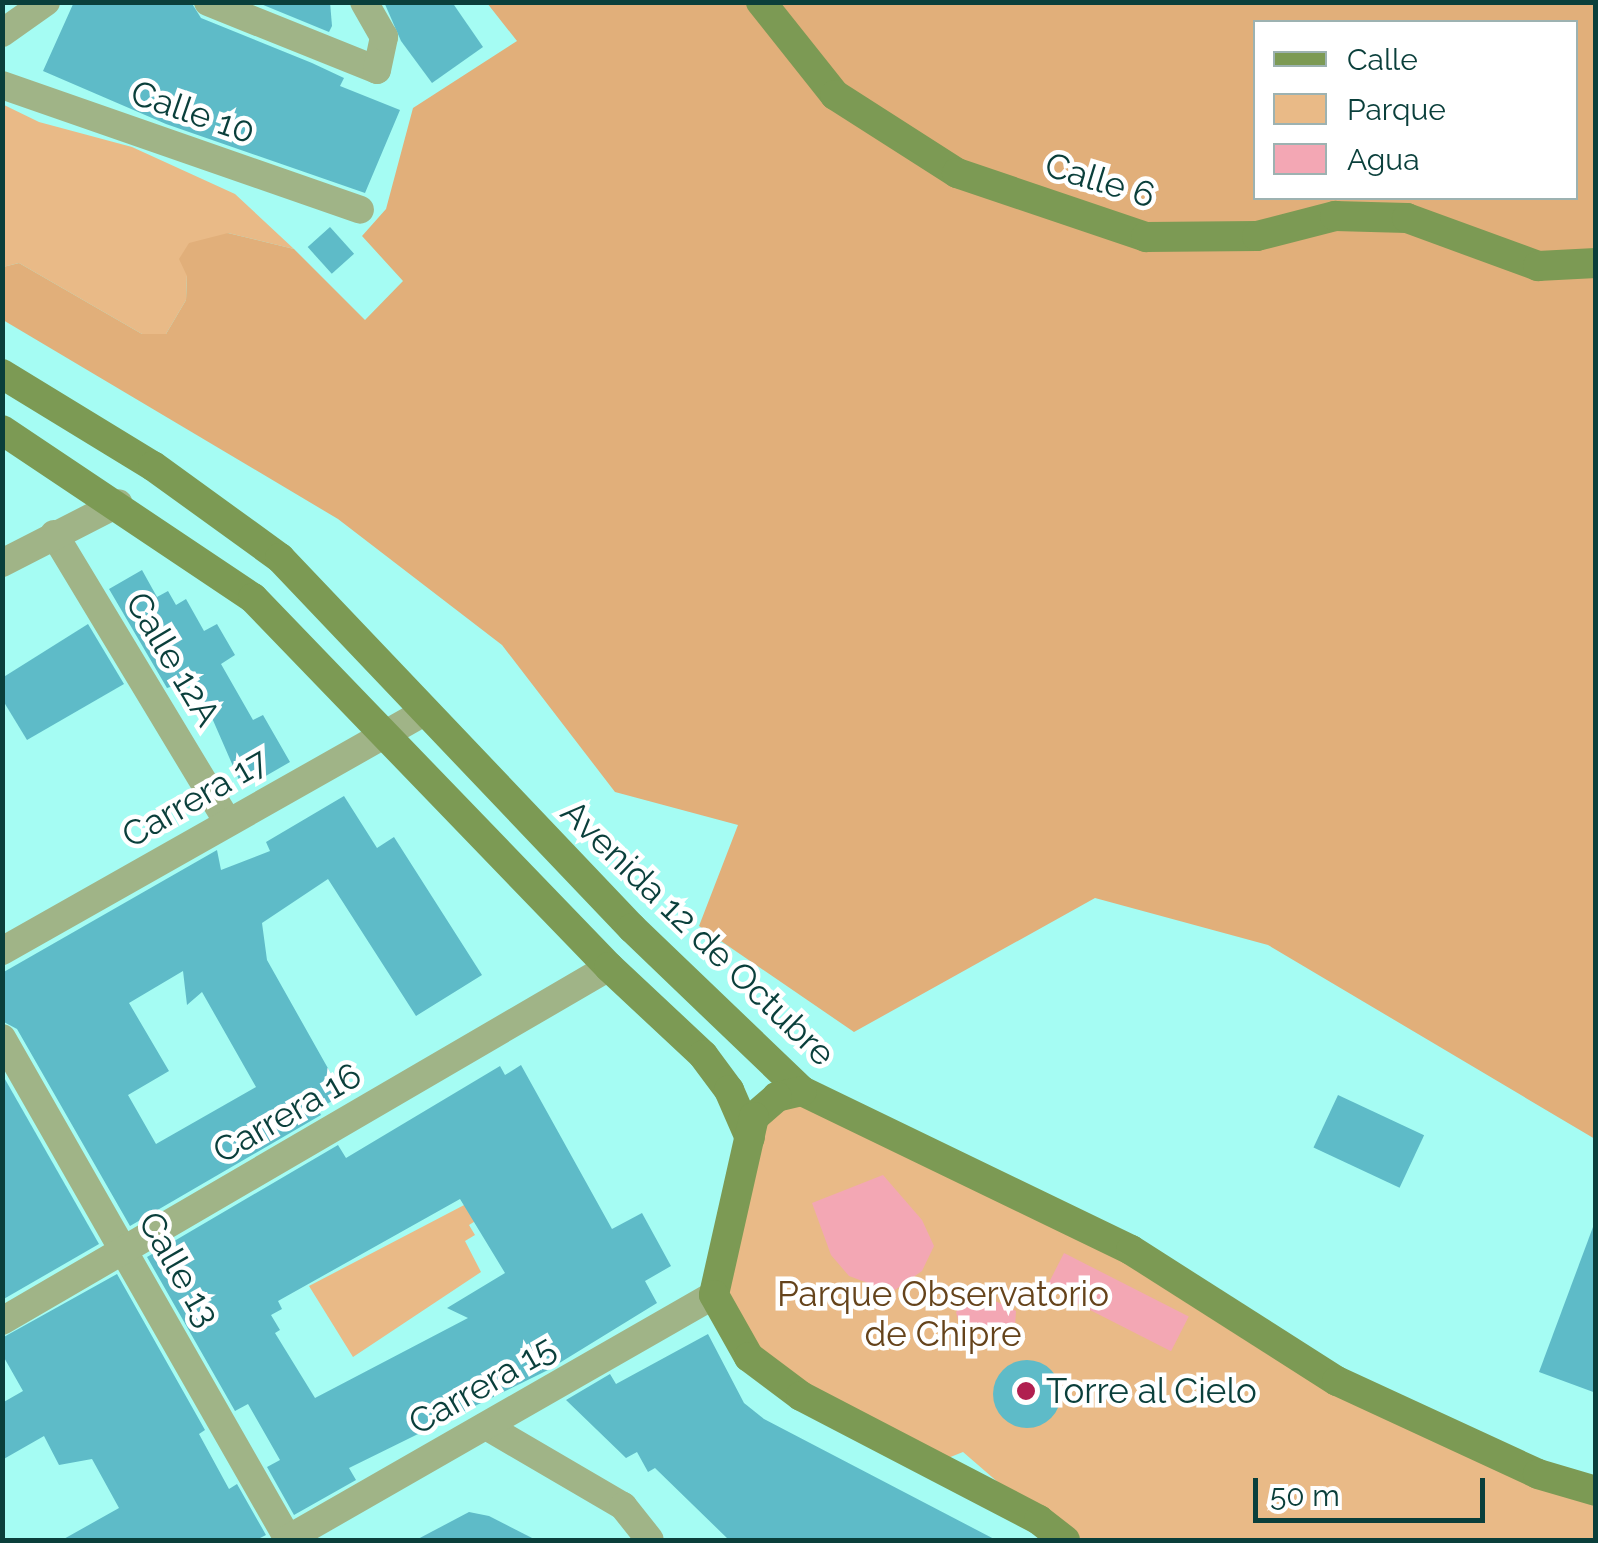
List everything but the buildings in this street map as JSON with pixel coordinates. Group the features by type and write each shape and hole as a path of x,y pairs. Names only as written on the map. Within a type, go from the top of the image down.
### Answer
{"main road":[{"name":"Calle 6","path":"761,2 835,95 957,173 1146,238 1257,236 1335,216 1407,218 1538,266 1596,263"},
{"name":"Avenida 12 de Octubre","path":"2,374 153,466 280,558 632,928 802,1091 1131,1250 1337,1381 1538,1474 1596,1491"},
{"path":"2,430 119,502 252,598 609,967 702,1055 730,1090 750,1138"},
{"path":"802,1091 761,1108 750,1138 714,1294 750,1357 801,1396 1066,1540"}],"street":[{"path":"2,33 46,2"},
{"path":"208,2 377,70 384,37 364,2"},
{"name":"Calle 10","path":"2,85 360,210"},
{"path":"2,562 119,502"},
{"name":"Calle 12A","path":"54,534 228,822"},
{"name":"Carrera 17","path":"2,950 424,712"},
{"name":"Carrera 16","path":"2,1321 609,967"},
{"name":"Calle 13","path":"2,1038 287,1540"},
{"name":"Carrera 15","path":"287,1540 714,1294"},
{"path":"486,1426 622,1506 650,1540"}],"green space":[{"path":"2,104 39,122 132,147 235,194 294,249 228,233 187,275 186,300 166,334 142,334 19,263 3,267"},
{"name":"Parque Observatorio de Chipre","path":"802,1091 1131,1250 1337,1381 1595,1506 1595,1540 1065,1540 963,1452 933,1464 801,1396 714,1295 750,1138"},
{"path":"468,1203 477,1220 469,1225 475,1235 465,1241 481,1272 353,1357 309,1286"}],"shaded area":[{"path":"487,3 1595,3 1595,1139 1268,945 1095,898 854,1032 699,926 738,825 615,792 502,645 338,519 3,320 3,267 19,263 142,334 166,334 186,300 187,276 179,259 189,243 228,233 294,249 365,320 403,281 362,236 386,209 413,108 517,41"}],"water":[{"path":"883,1175 922,1220 934,1246 922,1271 892,1292 849,1276 831,1255 812,1203"},
{"path":"1064,1253 1189,1317 1171,1351 1046,1288"},
{"path":"989,1298 1016,1311 1015,1326 1001,1335 960,1328 956,1312 967,1299"}],"place":[{"name":"Torre al Cielo","path":"1026,1391"}]}
